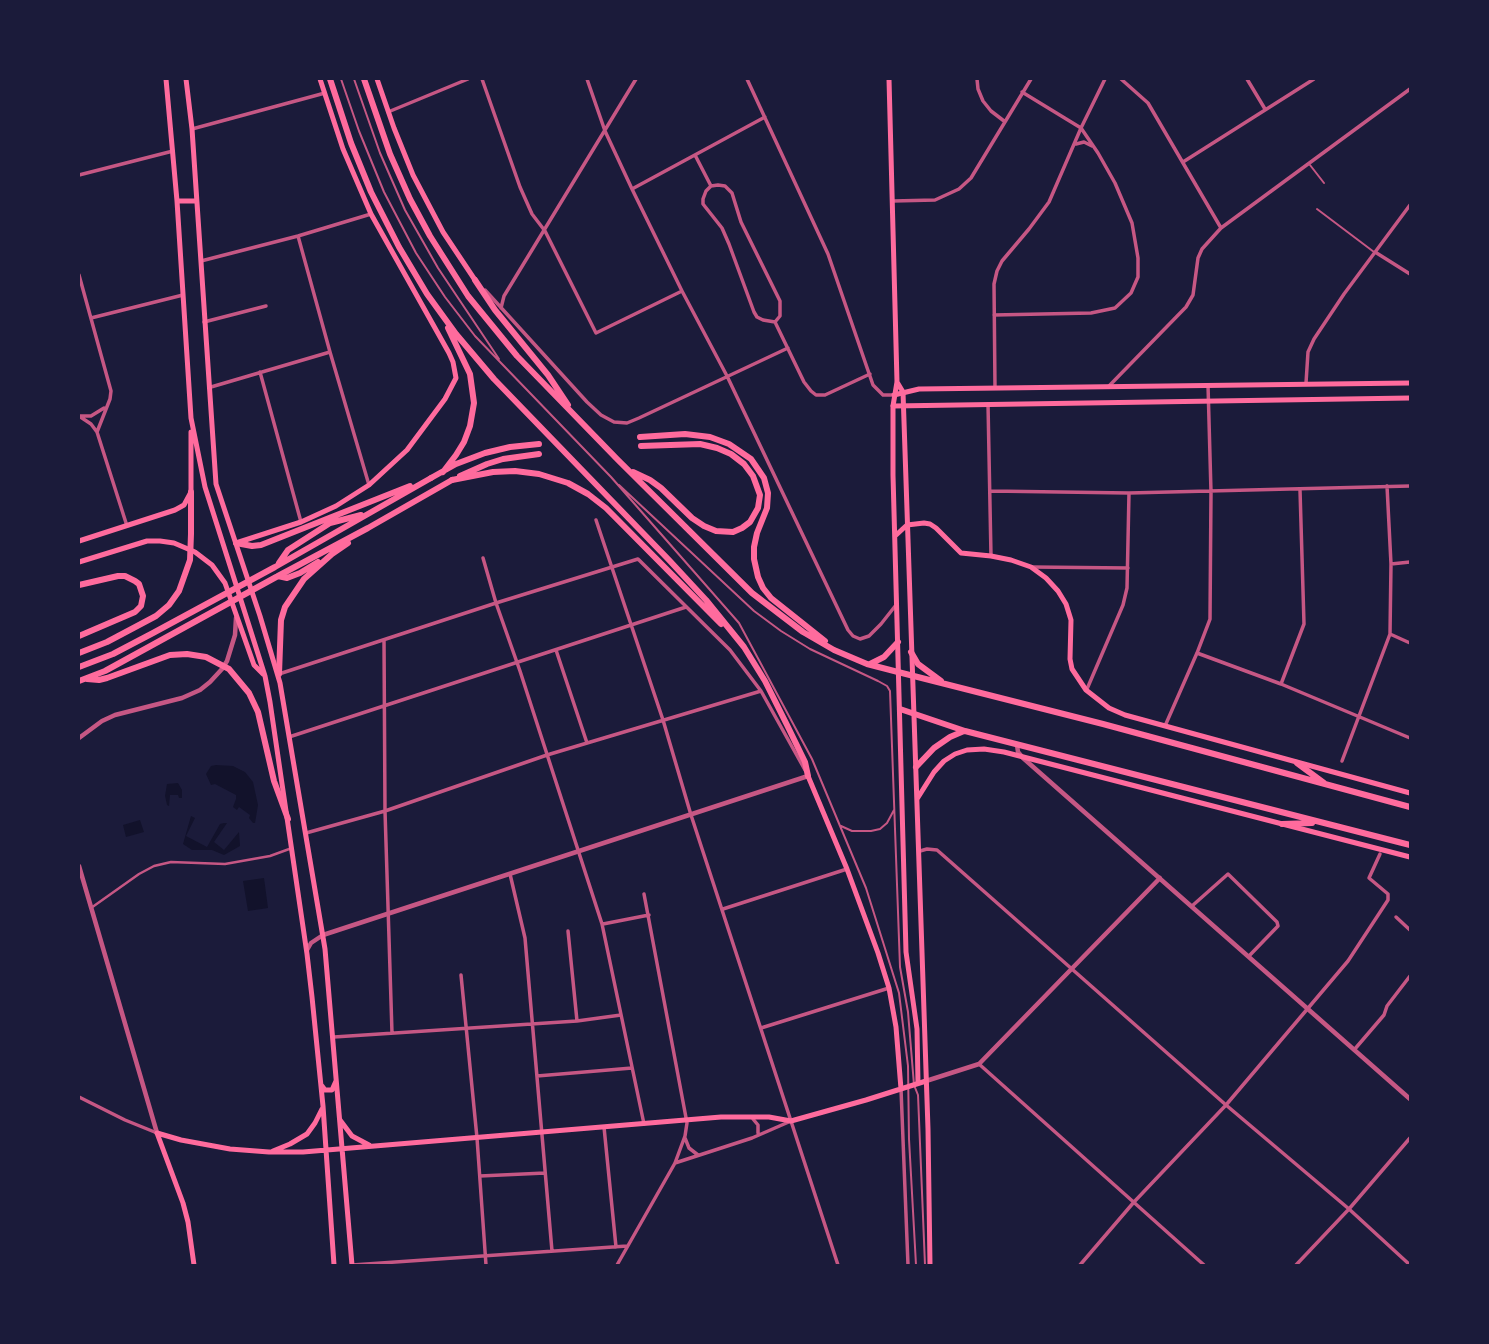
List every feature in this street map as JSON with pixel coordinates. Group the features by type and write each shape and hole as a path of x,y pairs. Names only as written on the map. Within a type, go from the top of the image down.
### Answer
{"highway":[{"path":"330,79 371,192 405,258 443,316 495,379 684,575 744,646 787,725 805,762 808,776"},
{"path":"364,79 381,131 419,216 468,296 536,377 626,468 752,593 803,632 834,650 898,673 1103,724 1410,807"},
{"path":"475,280 502,319 548,375 577,418"},
{"path":"501,309 502,319"},
{"path":"443,316 470,374 474,402 464,442 443,472"},
{"path":"639,437 685,434 710,437 729,443 751,459 764,478 768,493 767,508 754,547 755,566 760,583 771,598 834,650"},
{"path":"79,667 113,654 275,567 456,464 485,453 539,444"},
{"path":"626,468 661,488 692,518 709,529 722,532 737,530 746,525 756,513 760,495 756,482 744,464 731,454 700,444 641,446"},
{"path":"82,680 105,671 453,480 495,461 539,454"},
{"path":"453,480 493,472 527,472 553,477 588,494 606,508 744,646"},
{"path":"236,542 261,545 431,478"},
{"path":"79,653 107,642 156,616 174,598 190,560 191,492"},
{"path":"278,576 286,578 300,573 368,528"},
{"path":"279,674 281,620 285,607 304,579 332,554"},
{"path":"79,584 125,576 139,584 142,596 141,606 135,612 79,636"},
{"path":"867,664 884,657 898,642"},
{"path":"911,652 918,664 945,684"},
{"path":"82,680 107,678 170,655 206,657 229,669 249,693 258,712 274,781 288,819"},
{"path":"900,709 965,731 1410,845"},
{"path":"916,767 934,748 965,731"},
{"path":"1297,763 1328,786"},
{"path":"1282,824 1321,822"}],"main road":[{"path":"79,541 180,509 191,492 191,418 166,79"},
{"path":"187,79 216,484 279,674 323,934 334,1037 351,1265"},
{"path":"236,542 301,522 336,506 369,485 407,450 430,422 456,378 453,362 443,341 371,214 343,149 320,79"},
{"path":"377,79 406,160 423,195 452,247 475,280"},
{"path":"889,79 897,382 893,406 895,536 906,952 917,1029 910,1086"},
{"path":"177,201 196,201"},
{"path":"897,382 903,392 904,406 926,1081 928,1265"},
{"path":"894,395 919,389 960,388 1410,383"},
{"path":"1064,387 1064,404"},
{"path":"960,388 960,405"},
{"path":"893,406 1410,398"},
{"path":"191,418 205,486 265,676 307,950 323,1105 334,1265"},
{"path":"895,536 907,525 930,524 961,553 1012,560 1046,578 1066,604 1071,620 1072,669 1086,690 1109,708 1125,715 1410,793"},
{"path":"79,562 147,541 174,543 195,552 219,572 242,627 254,665 265,676"},
{"path":"916,800 944,761 967,750 984,749 1410,857"},
{"path":"808,776 878,953 889,988 910,1086"},
{"path":"320,1083 326,1090 332,1090 337,1076"},
{"path":"157,1133 210,1146 269,1152 342,1149 750,1116 791,1121 926,1081"},
{"path":"269,1152 307,1134 323,1105"},
{"path":"340,1119 352,1136 372,1146"},
{"path":"157,1133 183,1203 194,1265"}],"street":[{"path":"388,111 468,79"},
{"path":"482,79 532,214 545,231 596,333 682,291"},
{"path":"587,79 605,131 632,189 727,376 848,630 860,639 869,636 897,603"},
{"path":"501,309 504,296 636,79"},
{"path":"747,79 828,254 873,385 879,393 894,395"},
{"path":"977,79 983,101 1004,121"},
{"path":"892,201 935,200 959,189 971,178 1031,79"},
{"path":"995,388 994,284 1002,261 1049,202 1105,79"},
{"path":"1121,79 1148,103 1221,228"},
{"path":"1247,79 1265,108"},
{"path":"1182,162 1314,79"},
{"path":"1109,386 1186,307 1193,295 1198,258 1202,249 1221,228 1410,89"},
{"path":"993,315 1091,313 1115,308 1131,293 1138,277 1138,257 1132,223 1115,183 1094,147 1081,128 1022,92"},
{"path":"192,129 325,93"},
{"path":"632,189 765,117"},
{"path":"1074,145 1084,142 1094,147"},
{"path":"79,175 173,151"},
{"path":"695,155 711,186"},
{"path":"711,186 725,186 732,193 741,222 780,300 780,316 775,322 763,320 754,312 722,228 702,200 711,186"},
{"path":"1306,383 1308,352 1314,339 1410,205"},
{"path":"200,261 299,236 371,214"},
{"path":"299,236 369,485"},
{"path":"1375,252 1410,274"},
{"path":"79,275 111,391 97,432"},
{"path":"475,280 587,402 601,415 614,422 627,423 639,418 788,348"},
{"path":"91,318 183,295"},
{"path":"494,300 504,296"},
{"path":"204,322 266,306"},
{"path":"775,322 804,382 816,395 825,395 870,374"},
{"path":"208,387 330,352"},
{"path":"260,372 301,522"},
{"path":"1165,726 1198,653 1210,619 1208,385"},
{"path":"79,416 93,415 108,404"},
{"path":"988,404 991,556"},
{"path":"79,416 97,432 127,526"},
{"path":"1342,761 1390,634 1391,564 1387,486"},
{"path":"990,491 1129,493 1410,486"},
{"path":"1281,684 1304,624 1300,490"},
{"path":"1086,690 1123,606 1127,587 1129,493"},
{"path":"596,520 838,1265"},
{"path":"482,558 602,924 644,1124"},
{"path":"279,674 638,559 730,650 761,691 808,776 323,934 311,943 307,950"},
{"path":"1391,564 1410,562"},
{"path":"1031,568 1128,568"},
{"path":"289,737 688,606"},
{"path":"79,738 115,715 182,698 200,690 222,669 230,652 236,612"},
{"path":"1390,634 1410,643"},
{"path":"384,640 387,914 392,1033"},
{"path":"556,650 587,743"},
{"path":"1198,653 1281,684 1410,738"},
{"path":"306,833 385,811 547,755 761,691"},
{"path":"1017,744 1018,752 1023,758 1410,1099"},
{"path":"90,908 139,874 159,864 225,864 270,856 292,848"},
{"path":"918,852 937,850 1410,1265"},
{"path":"1080,1265 1134,1202 1226,1105 1348,961 1388,900 1388,894 1369,878 1380,854"},
{"path":"79,866 157,1133"},
{"path":"723,909 847,869"},
{"path":"510,874 525,939 552,1251"},
{"path":"1192,906 1228,874 1278,922 1278,926 1249,956"},
{"path":"926,1081 979,1064 1160,878"},
{"path":"617,1265 675,1163 685,1136 687,1120 644,894"},
{"path":"602,924 649,915"},
{"path":"1396,917 1410,930"},
{"path":"568,931 577,1021"},
{"path":"461,975 486,1265"},
{"path":"1354,1050 1384,1015 1387,1006 1410,976"},
{"path":"761,1028 889,988"},
{"path":"334,1037 577,1021 622,1014"},
{"path":"979,1064 1204,1265"},
{"path":"537,1076 632,1068"},
{"path":"908,1265 910,1086"},
{"path":"79,1097 157,1133"},
{"path":"750,1116 758,1125 757,1135"},
{"path":"675,1163 791,1121"},
{"path":"604,1127 616,1247"},
{"path":"685,1136 689,1148 698,1155"},
{"path":"1296,1265 1410,1138"},
{"path":"480,1176 545,1173"},
{"path":"351,1265 628,1246"}],"lane":[{"path":"341,79 371,163 402,229 445,297 475,336 611,477 739,623 811,759 866,888 899,993 910,1086 918,1095 928,1265"},
{"path":"354,79 380,153 411,220 444,277 500,361"},
{"path":"1310,165 1324,183"},
{"path":"1317,209 1375,252"},
{"path":"611,477 754,611 810,649 887,686 890,691 900,967 908,1012 916,1265"},
{"path":"840,826 861,832 880,829 891,818 895,806"}],"shaded area":[{"path":"211,766 233,766 245,772 253,782 258,805 255,823 249,818 250,815 239,807 237,810 233,807 236,795 215,784 211,785 206,774"},
{"path":"178,783 182,798 170,795 169,806 165,796 167,784"},
{"path":"191,816 195,818 186,836 207,847 220,824 227,823 214,842 224,850 239,832 240,846 224,855 212,850 192,850 183,844"},
{"path":"140,820 144,832 126,837 123,825"},
{"path":"264,878 268,908 248,911 243,881"}]}
